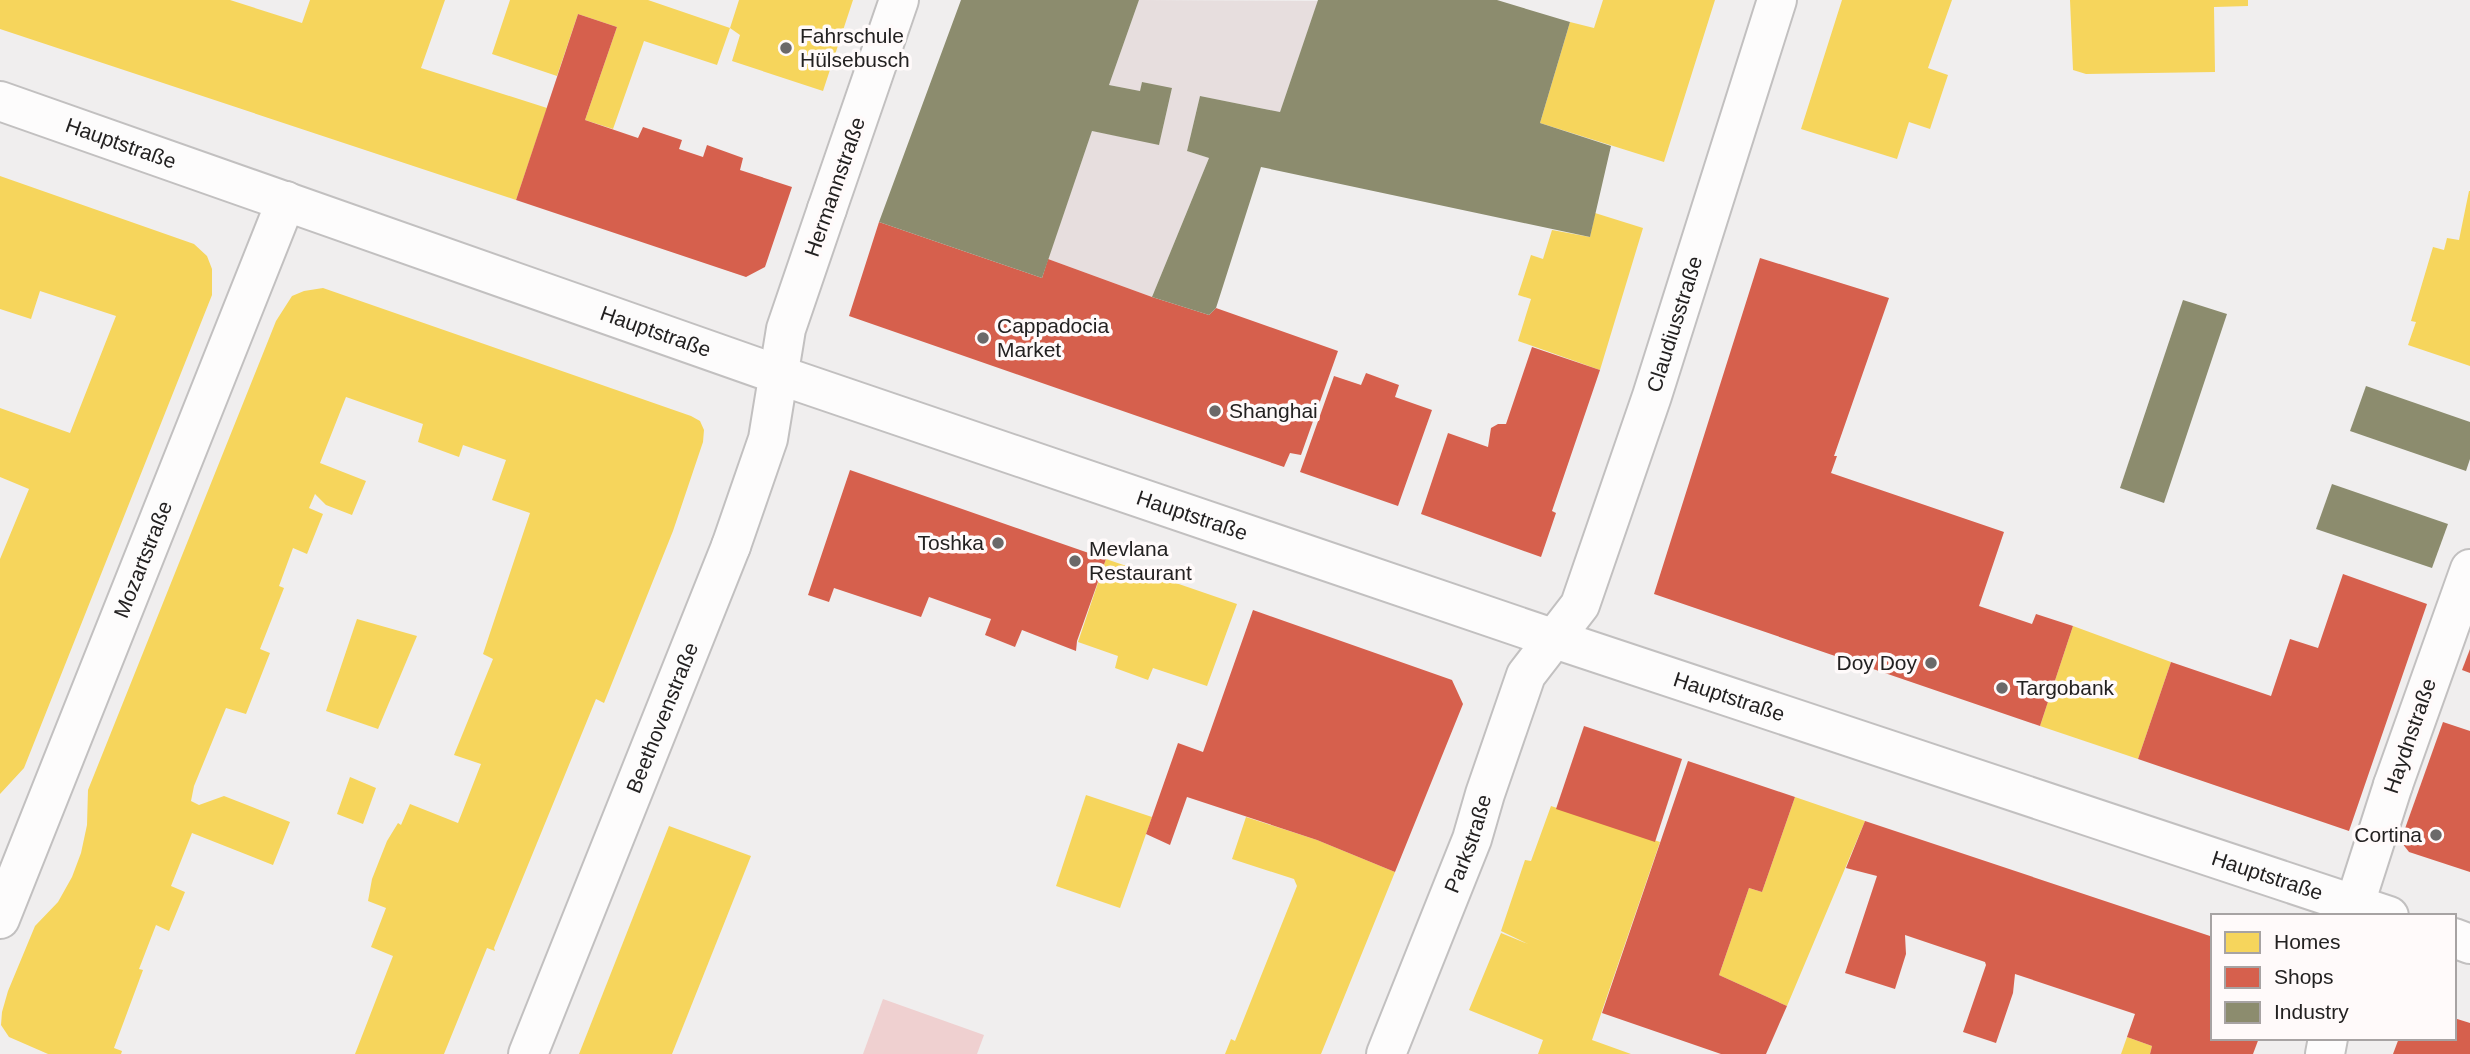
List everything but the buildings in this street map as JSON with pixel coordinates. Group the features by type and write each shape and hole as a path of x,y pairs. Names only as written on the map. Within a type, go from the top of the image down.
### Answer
{"street":[{"name":"Hermannstraße","path":"779,375 786,329 899,0"},
{"name":"Claudiusstraße","path":"1555,639 1580,605 1585,592 1652,396 1777,0"},
{"name":"Hauptstraße","path":"0,101 779,375 2365,912"},
{"name":"Mozartstraße","path":"0,919 286,201"},
{"name":"Beethovenstraße","path":"528,1054 731,546 768,439 779,375"},
{"name":"Haydnstraße","path":"2365,912 2393,785 2470,569"},
{"name":"Parkstraße","path":"1385,1054 1472,839 1526,675 1555,639"}],"shaded area":[{"path":"1139,0 1318,1 1280,112 1200,96 1187,151 1209,158 1152,297 1048,259 1092,131 1159,144 1172,89 1142,82 1140,91 1109,85"},
{"path":"883,999 984,1035 977,1054 863,1054"}],"place":[{"name":"Fahrschule Hülsebusch","path":"786,48"},
{"name":"Cappadocia Market","path":"983,338"},
{"name":"Shanghai","path":"1215,411"},
{"name":"Toshka","path":"998,543"},
{"name":"Mevlana Restaurant","path":"1075,561"},
{"name":"Doy Doy","path":"1931,663"},
{"name":"Targobank","path":"2002,688"},
{"name":"Cortina","path":"2436,835"}]}
